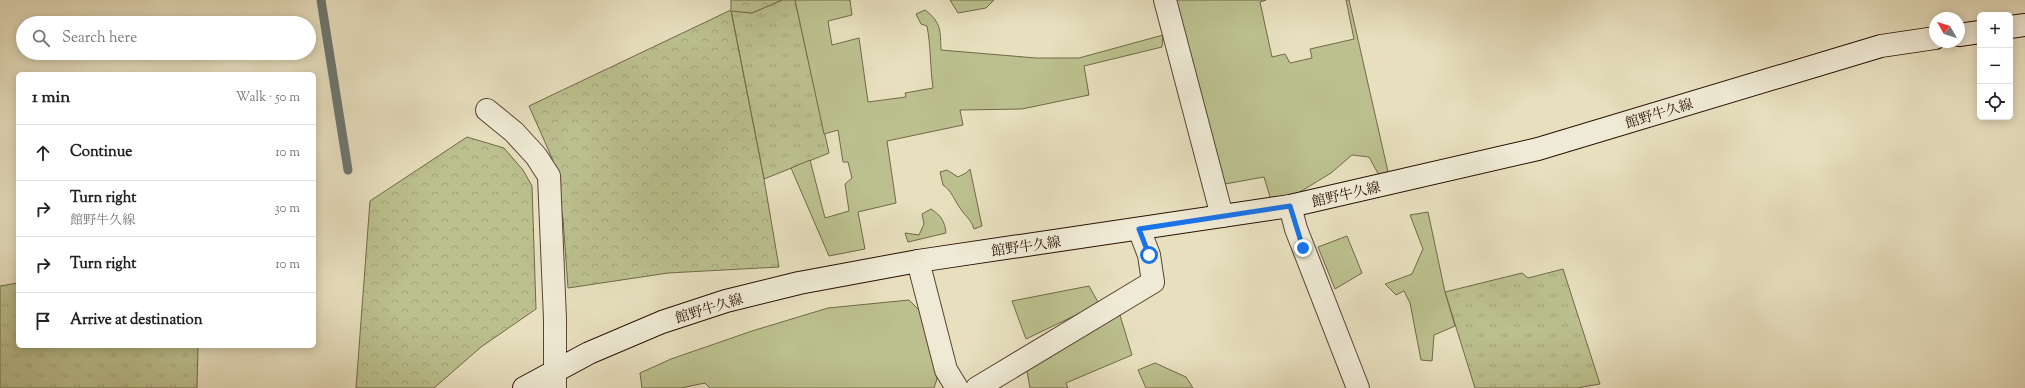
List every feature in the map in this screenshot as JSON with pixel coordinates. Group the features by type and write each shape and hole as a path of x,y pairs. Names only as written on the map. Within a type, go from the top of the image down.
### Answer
{"main road":[{"path":"1165,0 1222,216"},
{"path":"2013,27 2025,25"},
{"path":"1965,34 1977,32"},
{"name":"館野牛久線","path":"524,388 555,379 589,353 662,322 726,301 799,283 918,261 1290,206 1538,149 1882,46 1929,39"},
{"path":"487,110 514,132 536,156 550,176 555,319 555,379"},
{"path":"1290,206 1296,230 1358,388"},
{"path":"977,388 1153,282 1149,255 1139,229"},
{"path":"918,261 946,370 957,388"}],"green space":[{"path":"731,0 782,0 752,13 731,11 764,179 779,267 668,273 568,288 563,219 552,158 529,106 731,10"},
{"path":"782,0 795,0 829,153 764,179 731,10 752,13"},
{"path":"795,0 850,0 852,15 828,21 832,45 859,38 868,102 906,97 905,93 933,88 927,26 921,24 916,14 925,10 935,19 939,28 941,50 1036,58 1079,58 1163,35 1162,47 1084,66 1089,95 1022,109 960,110 963,125 887,141 896,203 858,212 865,249 829,256 791,168 810,160 825,218 849,211 845,184 852,178 848,162 843,162 838,130 824,134"},
{"path":"950,0 994,0 986,8 958,13"},
{"path":"1172,0 1266,0 1260,2 1272,57 1285,54 1290,63 1312,58 1310,49 1354,39 1346,0 1349,0 1389,176 1381,179 1369,157 1352,155 1331,173 1295,195 1271,200 1264,177 1225,184"},
{"path":"467,137 504,148 523,170 532,186 536,309 481,347 434,388 356,388 370,201"},
{"path":"970,169 982,226 974,229 951,193 943,185 940,172 947,170 958,177"},
{"path":"931,209 942,219 945,225 946,233 908,242 905,233 919,235 924,224 922,214"},
{"path":"1428,212 1445,292 1455,326 1434,335 1432,361 1421,360 1410,303 1404,291 1396,295 1385,284 1412,274 1423,249 1410,215"},
{"path":"1347,236 1362,273 1335,289 1318,247"},
{"path":"1563,269 1600,384 1577,388 1475,388 1445,292 1522,273 1528,278"},
{"path":"16,283 16,348 198,348 197,388 0,388 0,286"},
{"path":"1089,286 1099,304 1026,339 1012,301"},
{"path":"909,300 921,312 937,379 934,388 710,388 705,383 681,388 642,388 640,373 671,359 752,331 828,308"},
{"path":"1119,312 1132,355 1066,383 1068,388 1030,388 1026,366"},
{"path":"1155,363 1186,377 1193,388 1146,388 1138,370"}],"waterway":[{"path":"321,0 348,170"}],"route":[{"path":"1149,255 1139,229 1290,206 1296,230 1303,248"}]}
